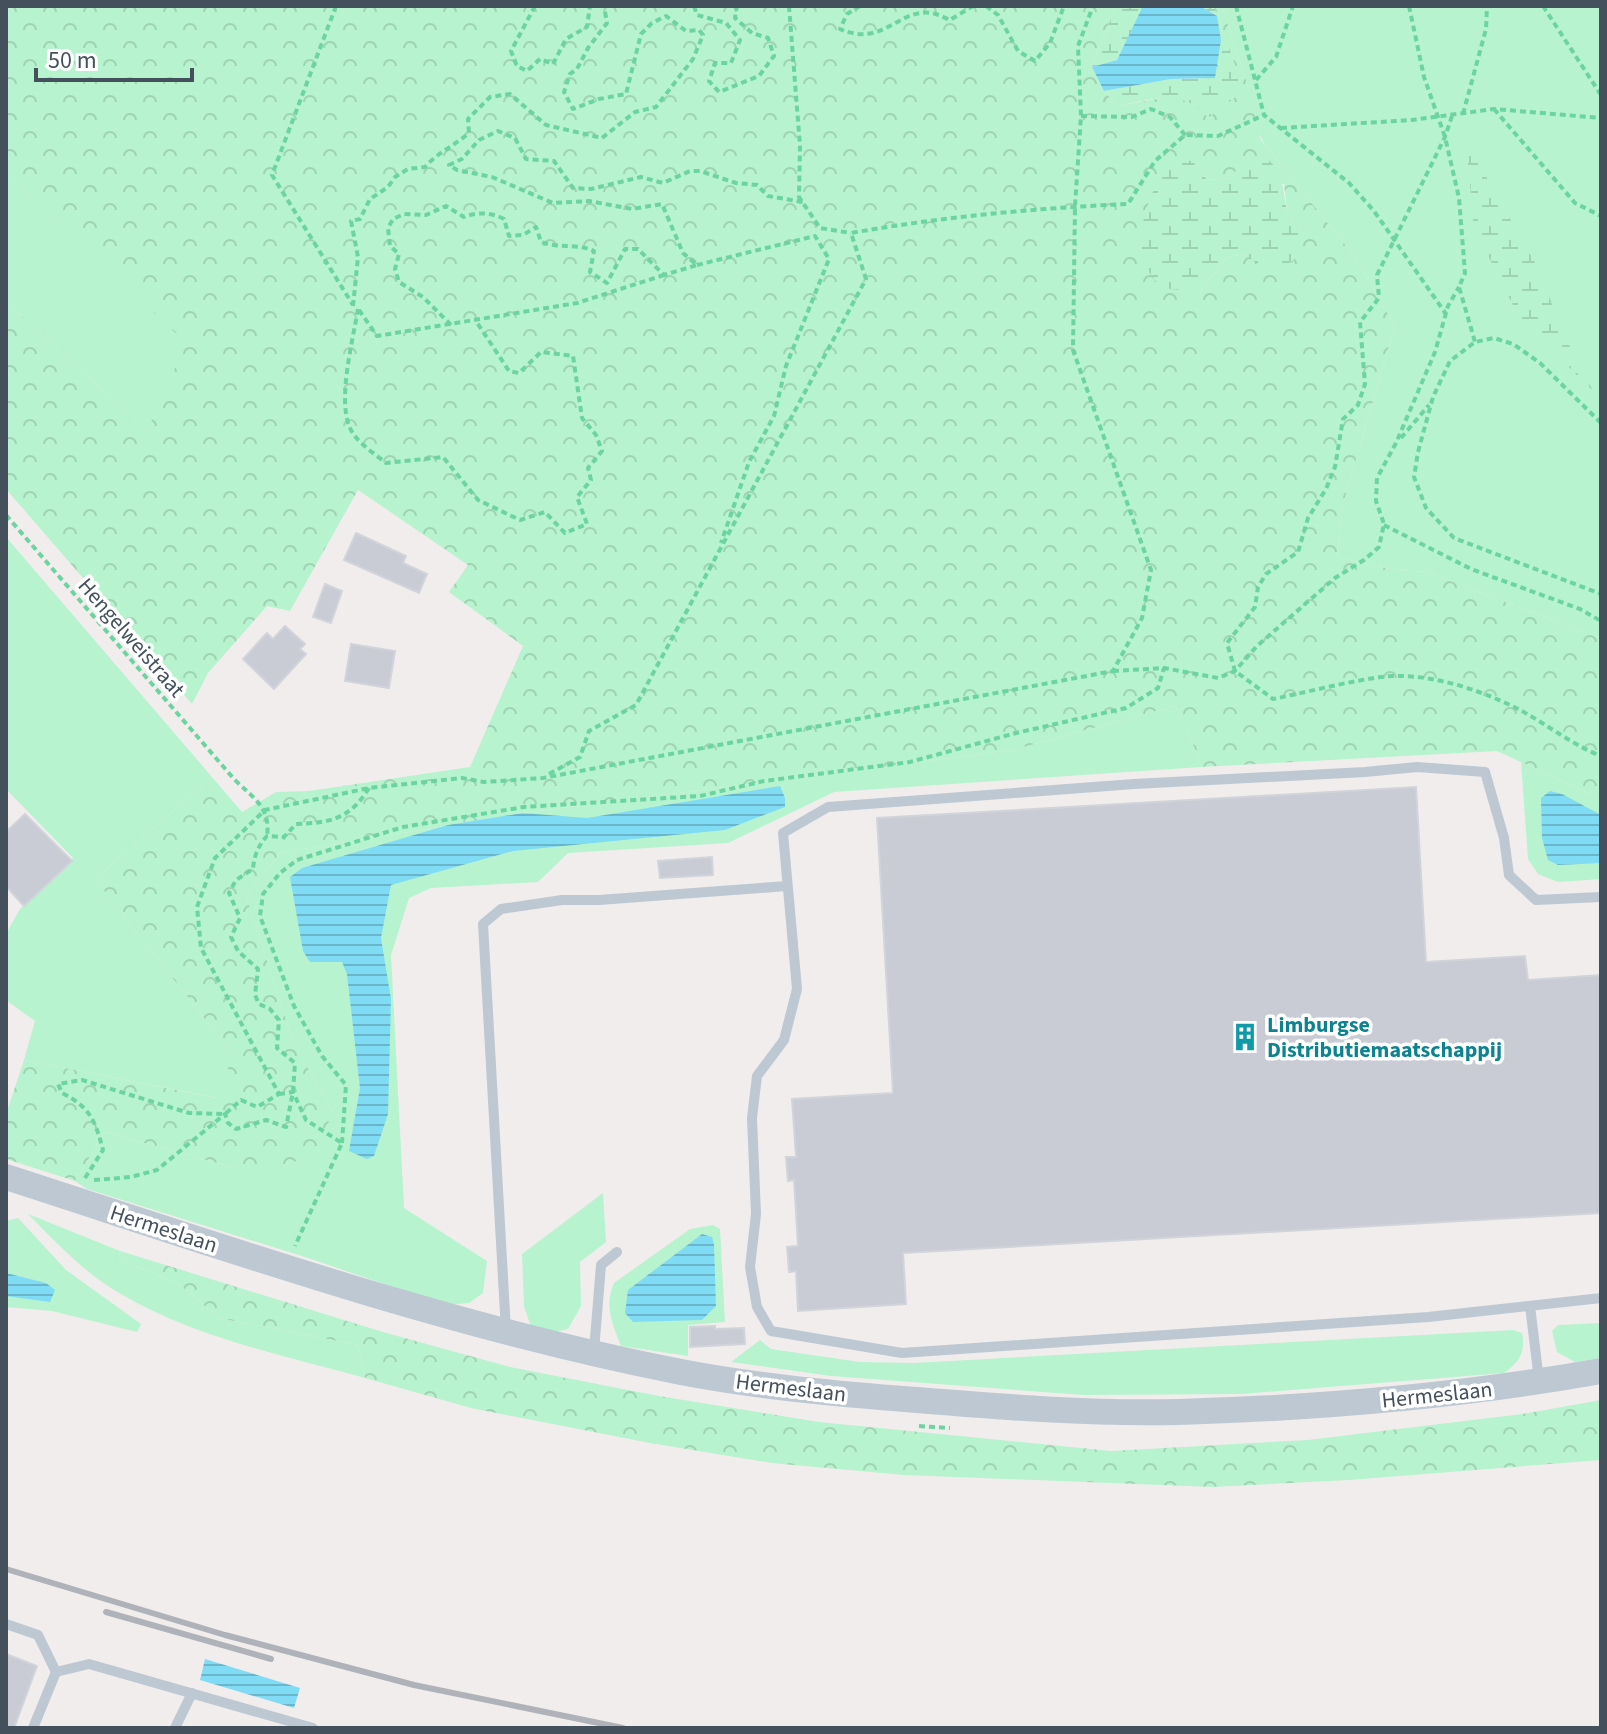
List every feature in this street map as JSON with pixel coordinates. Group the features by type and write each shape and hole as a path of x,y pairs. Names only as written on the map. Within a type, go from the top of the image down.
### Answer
{"street":[{"name":"Hermeslaan","path":"6,1177 390,1301 685,1373 834,1393 967,1404 1177,1412 1398,1399 1539,1382 1601,1371"}],"lane":[{"path":"1601,897 1536,900 1509,875 1504,838 1485,772 1417,767 828,807 783,833 797,989 784,1040 757,1076 752,1118 756,1214 750,1267 757,1307 771,1331 902,1353 1428,1317 1601,1298"},
{"path":"506,1331 483,924 501,909 562,900 787,886"},
{"path":"594,1353 601,1265 617,1252"},
{"path":"1530,1306 1539,1382"},
{"path":"6,1624 38,1635 56,1672 33,1728"},
{"path":"56,1672 89,1664 313,1728"},
{"path":"175,1728 192,1693"}],"path":[{"path":"336,6 272,175 377,336 577,303 697,265 815,236 820,228"},
{"path":"535,6 511,51 517,66 527,71 540,59 553,64 566,39 587,27 590,6"},
{"path":"476,321 509,371 519,373 541,352 573,356 582,418 596,435 602,451 588,468 591,480 577,497 587,524 565,533 545,512 520,520 478,500 443,457 386,463 350,429 344,394 356,307 358,257 351,221 360,219 370,199 388,187 395,177 408,169 425,167 434,156 454,147 469,133 468,119 490,97 510,94 546,125 602,138 635,112 656,107 693,59 703,35 699,30 686,31 666,16 652,23 641,34 626,94 599,99 573,109 564,92 570,74 577,69 607,23 604,6"},
{"path":"694,6 697,15 726,23 740,40 731,63 715,63 709,81 719,92 759,76 774,56 768,38 752,33 735,18 737,6"},
{"path":"789,6 800,146 799,197 820,228 851,233 905,223 1075,206 1128,204 1155,161 1185,135 1218,136 1264,115"},
{"path":"860,6 847,14 840,29 855,36 868,35 916,14 932,13 950,20 973,6"},
{"path":"986,6 998,15 1018,51 1035,61 1050,43 1064,6"},
{"path":"1093,6 1078,46 1081,116 1075,206 1073,350 1151,570 1142,618 1113,671"},
{"path":"1236,6 1264,115 1349,183 1374,211 1446,314"},
{"path":"1256,80 1276,57 1293,6"},
{"path":"279,1094 201,948 197,907 215,858 265,810 369,788 462,778 484,782 543,778 1113,671 1164,668 1218,678 1235,671 1268,636 1335,578 1379,547 1384,524 1376,501 1377,478 1396,443 1465,273 1459,198 1445,137 1424,77 1409,6"},
{"path":"1463,114 1486,29 1487,6"},
{"path":"1543,6 1601,95"},
{"path":"1081,116 1132,117 1151,109 1170,117 1185,135"},
{"path":"1281,128 1412,120 1494,109 1601,118"},
{"path":"1494,109 1575,203 1601,216"},
{"path":"1452,116 1445,137 1377,275 1379,298 1360,322 1365,384 1358,405 1343,419 1335,467 1326,489 1308,518 1298,552 1266,574 1258,587 1255,607 1227,643 1235,671 1273,699 1383,677 1427,680 1471,688 1513,707 1583,749 1601,756"},
{"path":"697,265 683,253 662,204 632,209 589,201 553,203 492,177 457,170 449,165 462,159 479,140 498,131 515,138 526,159 554,161 573,188 591,189 641,177 663,183 690,171 700,171 736,183 757,185 768,196 803,202"},
{"path":"451,325 423,297 399,282 395,269 399,254 390,246 388,228 393,219 404,214 426,215 446,206 464,217 474,213 496,215 504,219 509,236 523,235 536,227 541,242 555,247 578,244 594,251 590,272 607,283 625,249 638,249 664,275"},
{"path":"543,778 580,757 589,731 636,705 866,279 851,233"},
{"path":"716,556 749,462 774,416 786,366 829,259 815,236"},
{"path":"1459,287 1475,342"},
{"path":"1601,423 1540,363 1513,344 1494,338 1475,342 1450,361 1431,402 1414,477 1426,508 1454,538 1601,594"},
{"path":"1396,443 1431,402"},
{"name":"Hengelweistraat","path":"6,515 234,779 265,810"},
{"path":"1384,524 1471,569 1580,609 1601,621"},
{"path":"286,1267 342,1143 346,1085 322,1056 294,1006 260,916 263,894 280,873 297,860 403,827 524,807 700,796 764,781 910,762 1016,733 1126,708 1158,688 1164,668"},
{"path":"267,836 284,837 296,824 320,825 356,809 369,788"},
{"path":"225,1114 228,1123 236,1129 266,1120 286,1127 293,1092 295,1063 277,1048 279,1020 270,1009 259,1004 255,995 258,969 238,951 231,937 240,918 229,893 236,880 253,869 257,850 267,836 269,822 265,810"},
{"path":"225,1114 189,1113 82,1080 58,1084 62,1093 80,1102 85,1109 96,1126 103,1150 84,1180 131,1177 157,1170 225,1114 241,1100 257,1107 279,1094 293,1092"},
{"path":"293,1092 306,1120 342,1143"}],"green space":[{"path":"6,6 1116,6 1092,67 1104,91 1118,106 1172,96 1197,105 1217,16 1214,6 1222,6 1247,83 1261,140 1354,256 1395,326 1343,504 1337,557 1395,570 1426,572 1601,638 1601,799 1497,751 1201,767 1189,732 1175,706 1012,750 523,813 280,853 246,896 293,1041 333,1113 311,1158 261,1169 235,1168 105,1132 75,1181 6,1159 6,1114 24,1060 217,1098 233,1055 95,879 212,777 242,812 276,792 309,791 470,767 523,646 449,592 468,565 358,490 290,611 267,606 208,673 192,704 6,489 6,301 147,431 186,343 6,173","holes":["1193,162 1207,180 1230,178 1284,184 1287,211 1302,234 1246,254 1227,257 1199,292"]},
{"path":"1116,6 1143,8 1117,60 1092,67"},
{"path":"1200,6 1214,6 1240,79 1241,93 1208,118 1198,108 1178,99 1155,99 1118,106 1104,91 1171,79 1215,78 1221,40 1217,16"},
{"path":"1222,6 1601,6 1601,638 1426,572 1395,570 1337,557 1343,504 1395,326 1354,256 1265,145"},
{"path":"1466,141 1539,270 1563,333 1593,391 1520,319 1474,228"},
{"path":"1183,158 1193,162 1207,180 1230,178 1245,159 1267,159 1280,171 1287,211 1302,234 1293,262 1263,269 1246,254 1227,257 1199,292 1161,288 1134,252 1151,195 1171,161"},
{"path":"6,173 187,343 148,432 6,301"},
{"path":"6,537 212,777 95,879 233,1055 218,1098 24,1060 35,1021 6,1000 6,934 20,909 73,858 6,789"},
{"path":"1175,706 1189,732 1201,767 834,792 728,843 568,853 538,882 431,888 409,898 391,955 404,1208 487,1261 483,1293 469,1303 446,1305 87,1189 75,1181 105,1132 235,1168 333,1113 293,1041 246,896 280,853 523,813 1012,750"},
{"path":"1521,762 1601,799 1601,879 1558,882 1538,874 1528,859"},
{"path":"603,1193 606,1242 580,1262 581,1306 568,1329 550,1333 531,1327 524,1306 522,1254"},
{"path":"28,1214 120,1251 119,1259 180,1285 219,1318 358,1345 365,1378 240,1344 149,1309 95,1277"},
{"path":"18,1218 66,1270 141,1324 137,1332 52,1311 6,1307 6,1221"},
{"path":"713,1225 720,1229 725,1322 688,1325 688,1356 621,1346 609,1307 614,1283 690,1229"},
{"path":"120,1251 383,1332 510,1367 659,1396 819,1422 1111,1451 1308,1440 1522,1414 1601,1400 1601,1460 1349,1480 1212,1487 904,1475 772,1463 471,1408 365,1378 358,1345 219,1318 180,1285 119,1259"},
{"path":"1601,1323 1601,1358 1575,1362 1557,1352 1552,1331 1558,1325"},
{"path":"1513,1330 1522,1333 1522,1351 1514,1365 1504,1373 1241,1394 1084,1395 831,1376 731,1362 760,1340 771,1349 860,1362 913,1363"}],"water":[{"path":"1143,6 1200,6 1217,16 1221,40 1215,78 1171,79 1104,91 1092,67 1117,60"},
{"path":"780,786 785,807 725,830 513,851 391,885 381,938 391,999 388,1114 374,1156 367,1159 349,1151 360,1088 347,974 342,962 310,962 303,951 290,877 302,868 448,825 523,813 587,818"},
{"path":"1550,791 1601,815 1601,863 1558,865 1548,860 1542,838 1541,798"},
{"path":"702,1234 712,1237 714,1244 716,1306 702,1320 633,1322 625,1313 628,1290"},
{"path":"6,1273 46,1283 55,1290 50,1302 6,1296"},
{"path":"205,1659 300,1688 294,1708 200,1680"}],"building":[{"path":"356,533 406,556 403,563 427,574 419,593 344,560"},
{"path":"325,584 342,591 331,623 313,617"},
{"path":"285,626 305,644 300,649 306,654 274,689 243,659 267,633 273,639"},
{"path":"351,644 395,651 389,688 345,681"},
{"name":"Limburgse Distributiemaatschappij","path":"1416,787 1426,962 1525,956 1528,980 1601,975 1601,1213 903,1253 906,1304 798,1311 796,1271 789,1272 787,1247 798,1246 794,1180 788,1181 786,1157 796,1157 792,1099 893,1093 877,818"},
{"path":"25,814 72,861 24,906 6,886 6,832"},
{"path":"712,857 713,875 660,878 658,861"},
{"path":"715,1326 715,1329 744,1328 745,1344 690,1347 690,1327"},
{"path":"6,1654 37,1666 14,1728 6,1728"}],"railway":[{"path":"6,1569 225,1635 414,1685 623,1728"},
{"path":"106,1612 271,1659"}],"place":[{"name":"Limburgse Distributiemaatschappij","path":"1245,1037"}]}
